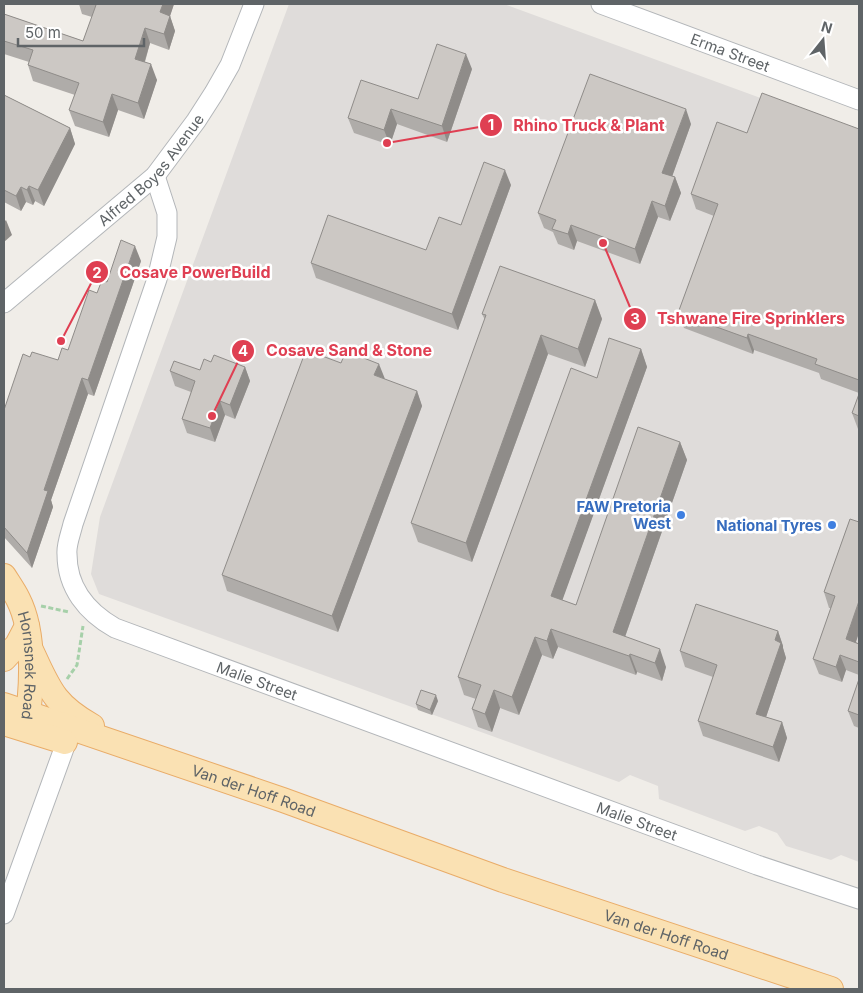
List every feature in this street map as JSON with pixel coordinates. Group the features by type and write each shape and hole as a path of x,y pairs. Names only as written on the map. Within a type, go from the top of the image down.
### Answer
{"main road":[{"name":"Hornsnek Road","path":"4,576 19,600 27,626 31,650 19,722"},
{"path":"4,659 17,645 27,626"},
{"path":"31,650 54,697 70,714 152,756"},
{"name":"Van der Hoff Road","path":"4,705 19,722 66,743 386,850 502,880"},
{"name":"Van der Hoff Road","path":"19,722 152,756 283,800 502,880 831,989"}],"street":[{"name":"Alfred Boyes Avenue","path":"4,303 155,176 196,121 214,93 230,65 254,4"},
{"name":"Erma Street","path":"601,4 859,100"},
{"name":"Malie Street","path":"155,176 167,213 168,237 157,279 73,524 66,554 73,585 93,618 623,816 757,865 859,899"},
{"path":"4,914 66,743"}],"path":[{"path":"19,600 93,618 77,666 54,697"}],"shaded area":[{"path":"289,4 504,4 859,134 859,862 841,855 831,860 786,846 777,833 759,826 745,831 659,799 658,786 630,775 619,782 99,594 91,574 100,517"}],"building":[{"path":"93,4 163,4 160,12 170,16 164,34 145,28 135,59 151,64 138,103 112,94 103,122 69,110 79,83 28,65 33,50 4,41 4,14 83,41 96,5"},
{"path":"437,44 466,54 442,126 391,109 384,130 348,118 361,80 418,99"},
{"path":"590,74 686,109 662,173 675,177 665,206 652,201 635,249 571,225 568,234 552,229 556,220 538,213"},
{"path":"762,93 859,129 859,380 815,364 817,359 748,334 747,338 678,313 718,204 691,194 717,122 747,133"},
{"path":"4,95 70,128 38,190 29,186 27,190 21,187 16,196 4,190"},
{"path":"484,162 505,170 452,314 311,263 328,215 426,250 439,217 461,225"},
{"path":"121,240 135,246 88,380 82,378 44,490 48,491 27,553 4,527 4,410 23,354 30,357 32,352 58,360 62,348 68,350 89,290 97,293 102,280 107,282"},
{"path":"500,266 595,300 578,349 541,335 466,543 411,523 486,315 482,314"},
{"path":"609,338 641,349 551,596 576,605 638,427 680,442 613,632 660,649 655,663 551,629 547,641 535,637 512,697 494,690 485,714 472,709 481,685 458,677 571,368 597,378"},
{"path":"306,350 341,363 346,351 379,364 374,375 417,391 332,616 222,575"},
{"path":"214,355 245,367 230,405 220,401 210,428 182,419 195,381 170,371 174,361 200,370 204,359 211,362"},
{"path":"859,394 859,416 852,413"},
{"path":"850,519 859,522 859,601 846,639 859,644 859,662 840,655 836,667 813,659 835,596 824,592"},
{"path":"696,604 778,631 775,640 781,643 756,714 782,722 773,747 698,721 717,665 680,651"},
{"path":"859,679 859,715 848,711"},
{"path":"421,690 436,695 430,710 416,704"}],"place":[{"name":"Rhino Truck & Plant","path":"387,143"},
{"name":"Tshwane Fire Sprinklers","path":"603,243"},
{"name":"Cosave PowerBuild","path":"61,341"},
{"name":"Cosave Sand & Stone","path":"212,416"},
{"name":"FAW Pretoria West","path":"681,515"},
{"name":"National Tyres","path":"832,525"}]}
